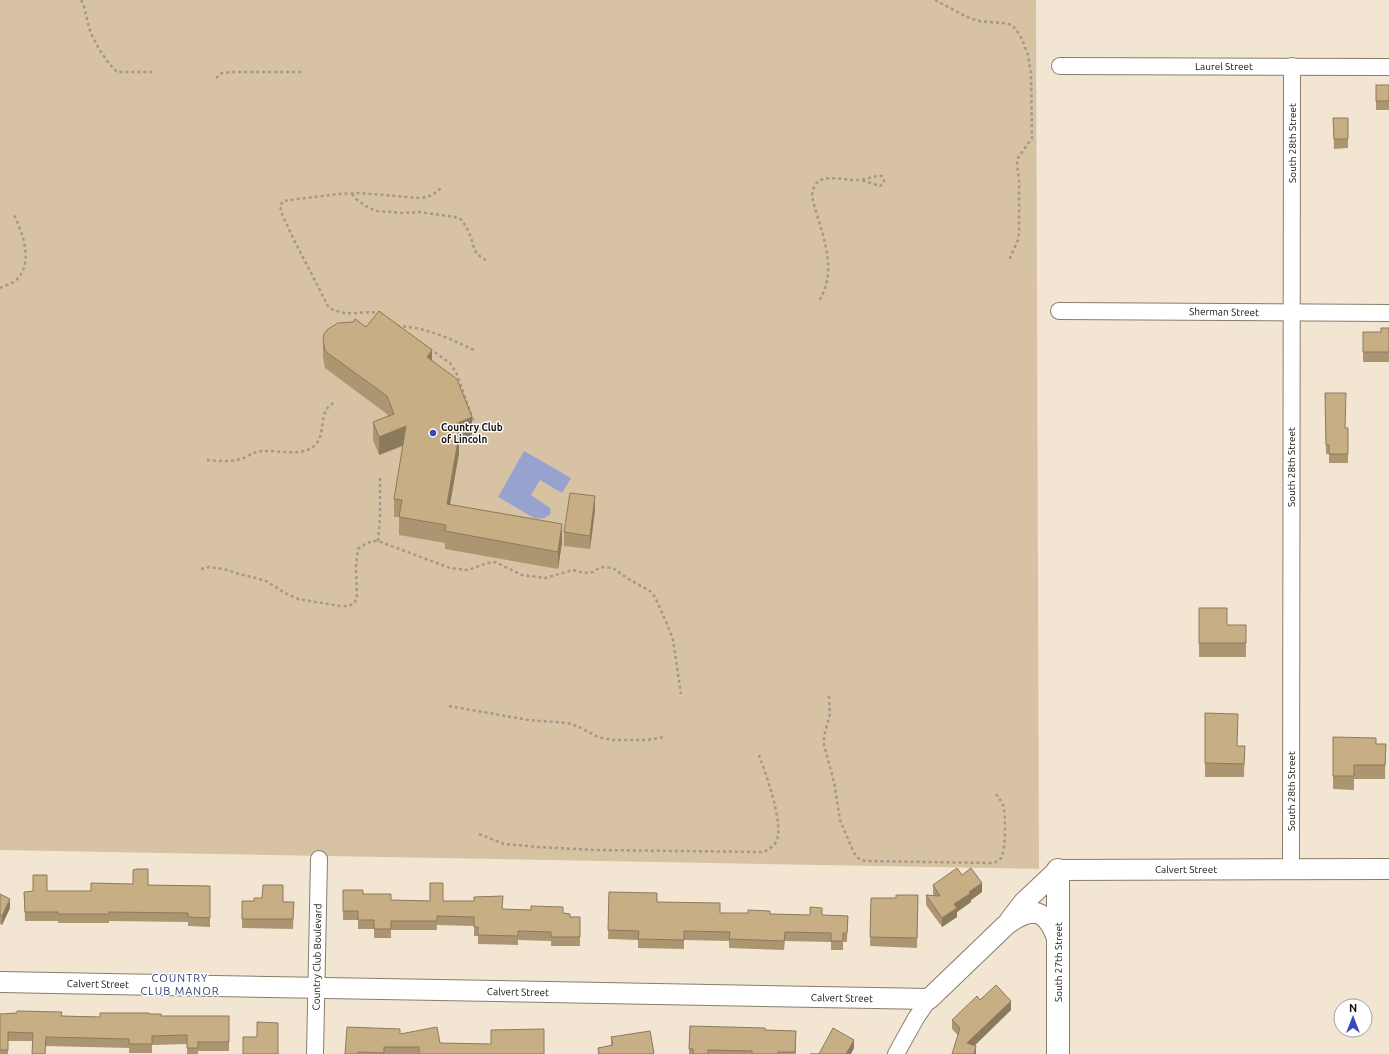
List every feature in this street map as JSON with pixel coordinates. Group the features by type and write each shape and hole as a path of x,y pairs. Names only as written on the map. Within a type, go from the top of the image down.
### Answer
{"main road":[{"name":"South 27th Street","path":"1058,870 1058,1054"}],"street":[{"name":"Laurel Street","path":"1060,66 1389,67"},
{"name":"South 28th Street","path":"1291,869 1292,66"},
{"name":"Sherman Street","path":"1059,310 1389,313"},
{"name":"Country Club Boulevard","path":"315,1054 319,859"},
{"name":"Calvert Street","path":"1058,870 1389,869"},
{"path":"1006,925 1024,902 1058,870"},
{"path":"896,1054 916,1018 929,999 1006,925 1018,916 1027,913 1044,916 1054,928 1058,940"},
{"name":"Calvert Street","path":"0,982 929,999"}],"path":[{"path":"81,0 92,35 111,66 117,72 153,72"},
{"path":"935,0 967,17 978,21 1012,25 1022,39 1028,55 1031,74 1032,138 1018,158 1017,163 1019,181 1019,233 1018,240 1010,260"},
{"path":"216,78 222,73 231,72 301,72"},
{"path":"820,300 826,286 828,263 812,196 813,188 823,179 861,180 872,178 876,175 882,176 884,180 883,184 880,186 861,180"},
{"path":"386,317 381,313 374,312 350,314 337,312 329,308 282,214 280,206 283,201 318,196 351,194 420,198 429,197 435,194 442,187"},
{"path":"351,194 369,208 377,211 403,213 419,212 455,217 462,220 470,236 474,250 480,257 488,261"},
{"path":"0,288 14,282 20,275 26,259 23,239 14,215"},
{"path":"391,322 402,329"},
{"path":"396,326 412,326 440,334 474,350"},
{"path":"418,340 450,363 456,372 477,430"},
{"path":"420,350 423,344"},
{"path":"207,460 227,461 240,459 256,452 298,452 314,447 318,441 327,408 336,402"},
{"path":"378,541 380,518 380,476"},
{"path":"201,569 209,567 224,569 266,581 280,591 298,599 340,606 349,606 354,603 357,598 356,566 358,549 370,541 378,541 450,568 460,570 468,570 487,563 495,562 522,575 545,578 573,570 584,573 593,572 604,567 613,568 630,580 650,591 655,597 667,624 672,640 681,694"},
{"path":"829,696 830,714 824,736 824,745 834,782 840,820 850,845 858,858 865,861 993,863 998,861 1002,857 1004,850 1004,815 1001,800 996,794"},
{"path":"449,706 528,720 568,723 579,726 598,737 612,740 648,740 664,737"},
{"path":"480,834 504,844 596,850 764,852 775,844 778,837 778,828 766,772 758,753"}],"shaded area":[{"name":"Country Club of Lincoln","path":"0,0 1036,0 1039,869 0,850"}],"water":[{"path":"524,451 571,478 562,493 540,480 531,495 550,508 551,513 543,518 534,518 498,497"}],"building":[{"path":"1376,85 1389,85 1389,101 1376,101"},
{"path":"1333,118 1348,118 1348,139 1334,139"},
{"name":"Country Club of Lincoln","path":"379,311 432,350 427,357 457,379 472,417 455,424 459,435 447,504 562,524 558,552 445,531 446,525 399,517 402,500 394,499 406,426 379,437 373,422 394,414 387,396 329,354 325,350 323,339 324,334 328,329 338,323 353,322 355,319 366,327"},
{"path":"1381,328 1389,328 1389,352 1363,352 1363,332 1381,332"},
{"path":"1325,393 1346,393 1345,428 1348,428 1348,454 1329,454 1329,445 1326,445"},
{"path":"570,493 595,496 590,536 564,532"},
{"path":"1199,608 1227,608 1227,625 1246,625 1246,643 1199,643"},
{"path":"1205,713 1238,714 1237,746 1245,746 1244,764 1205,763"},
{"path":"1333,737 1376,738 1376,744 1386,744 1385,765 1354,765 1354,776 1333,776"},
{"path":"957,868 962,875 971,868 982,883 969,892 971,893 954,904 957,908 942,918 926,895 940,896 933,885"},
{"path":"148,869 148,885 210,886 210,918 188,917 188,913 109,912 109,914 58,914 58,912 25,912 24,892 33,891 33,875 47,875 47,891 91,891 91,883 133,884 133,870"},
{"path":"430,883 443,883 443,901 474,901 474,897 503,896 502,909 531,910 531,906 563,907 563,913 570,914 570,917 580,917 580,937 551,937 551,932 518,931 518,936 478,935 478,927 474,927 474,917 437,916 437,921 391,921 391,929 374,929 374,920 358,920 358,911 343,911 343,890 363,890 363,894 391,894 391,900 430,901"},
{"path":"263,885 283,885 283,902 294,902 293,919 242,919 242,901 254,901 254,898 262,898"},
{"path":"609,892 657,893 657,902 720,903 720,913 748,913 748,910 770,911 770,914 810,915 810,907 822,908 822,915 848,916 847,933 843,933 843,941 831,941 831,933 785,932 784,941 729,939 730,932 684,931 684,940 638,939 639,931 608,930"},
{"path":"0,894 10,899 2,916 0,915"},
{"path":"896,895 918,895 917,938 870,937 871,898 896,898"},
{"path":"996,985 1011,1001 967,1043 976,1046 974,1054 952,1054 960,1028 952,1020 977,996 980,1000"},
{"path":"17,1011 62,1012 61,1016 100,1017 100,1013 149,1013 161,1014 161,1016 229,1016 229,1042 198,1042 198,1048 187,1048 187,1035 152,1036 152,1044 129,1044 129,1039 46,1037 45,1054 32,1054 33,1033 8,1032 8,1050 0,1050 0,1014 17,1013"},
{"path":"257,1022 278,1023 278,1054 243,1054 243,1037 257,1037"},
{"path":"690,1026 765,1028 765,1030 796,1031 795,1052 778,1052 778,1054 752,1054 752,1051 708,1050 708,1054 693,1054 693,1049 689,1049"},
{"path":"347,1027 400,1029 400,1034 437,1027 440,1043 491,1044 491,1030 544,1029 544,1054 419,1054 419,1047 384,1047 384,1053 358,1052 358,1054 345,1054"},
{"path":"833,1028 854,1040 846,1054 819,1054"},
{"path":"650,1031 654,1053 599,1054 598,1048 613,1045 611,1037"}],"place":[{"name":"Country Club of Lincoln","path":"433,433"}],"district":[{"name":"COUNTRY CLUB MANOR","path":"180,984"}]}
